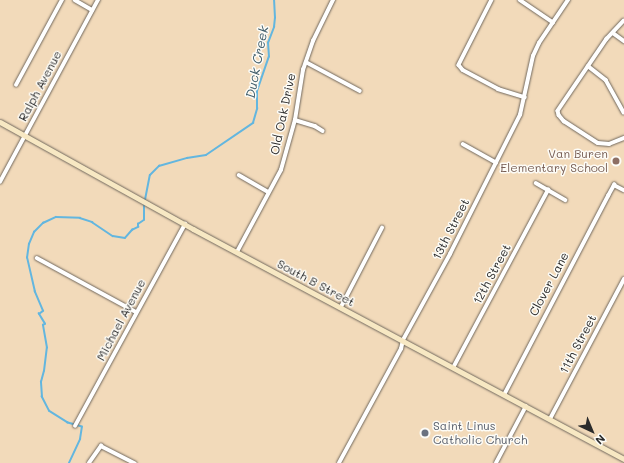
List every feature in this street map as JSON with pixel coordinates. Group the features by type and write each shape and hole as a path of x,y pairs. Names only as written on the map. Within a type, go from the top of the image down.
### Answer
{"street":[{"path":"16,85 62,0"},
{"path":"76,0 92,10"},
{"name":"Ralph Avenue","path":"0,182 98,0"},
{"name":"Old Oak Drive","path":"237,252 281,170 294,120 300,81 313,41 333,0"},
{"path":"492,0 459,65 463,70 498,89 525,97"},
{"path":"520,0 553,22"},
{"name":"13th Street","path":"339,463 401,349 403,340 450,254 520,115 533,56 568,0"},
{"path":"624,21 588,66 558,109 558,113 564,121 598,143 609,144 624,138"},
{"path":"613,33 624,41"},
{"path":"306,62 360,91"},
{"path":"588,66 606,80 624,112"},
{"path":"294,120 315,126 323,131"},
{"name":"South B Street","path":"0,122 185,224 624,458"},
{"path":"463,144 496,162"},
{"path":"240,176 268,192"},
{"path":"536,183 565,200"},
{"name":"Clover Lane","path":"504,395 526,350 614,185 624,190"},
{"name":"12th Street","path":"453,368 548,190"},
{"name":"Michael Avenue","path":"75,426 185,224"},
{"path":"340,307 382,228"},
{"path":"37,258 136,312"},
{"name":"11th Street","path":"550,419 624,279"},
{"path":"496,463 526,406"},
{"path":"89,463 101,446 135,463"}],"waterway":[{"name":"Duck Creek","path":"145,200 150,175 159,166 187,158 206,155 253,123 257,109 257,91 269,57 268,43 274,27 275,18 274,0"},
{"name":"Duck Creek","path":"69,463 80,439 82,427 68,423 49,411 42,397 41,382 47,348 43,325 45,324 39,314 43,311 35,292 27,258 29,244 34,232 43,223 56,217 80,218 92,222 113,236 125,238 132,230 138,227 138,224 144,220 144,204"}],"place":[{"name":"Van Buren Elementary School","path":"616,161"},
{"name":"Saint Linus Catholic Church","path":"425,433"}]}
